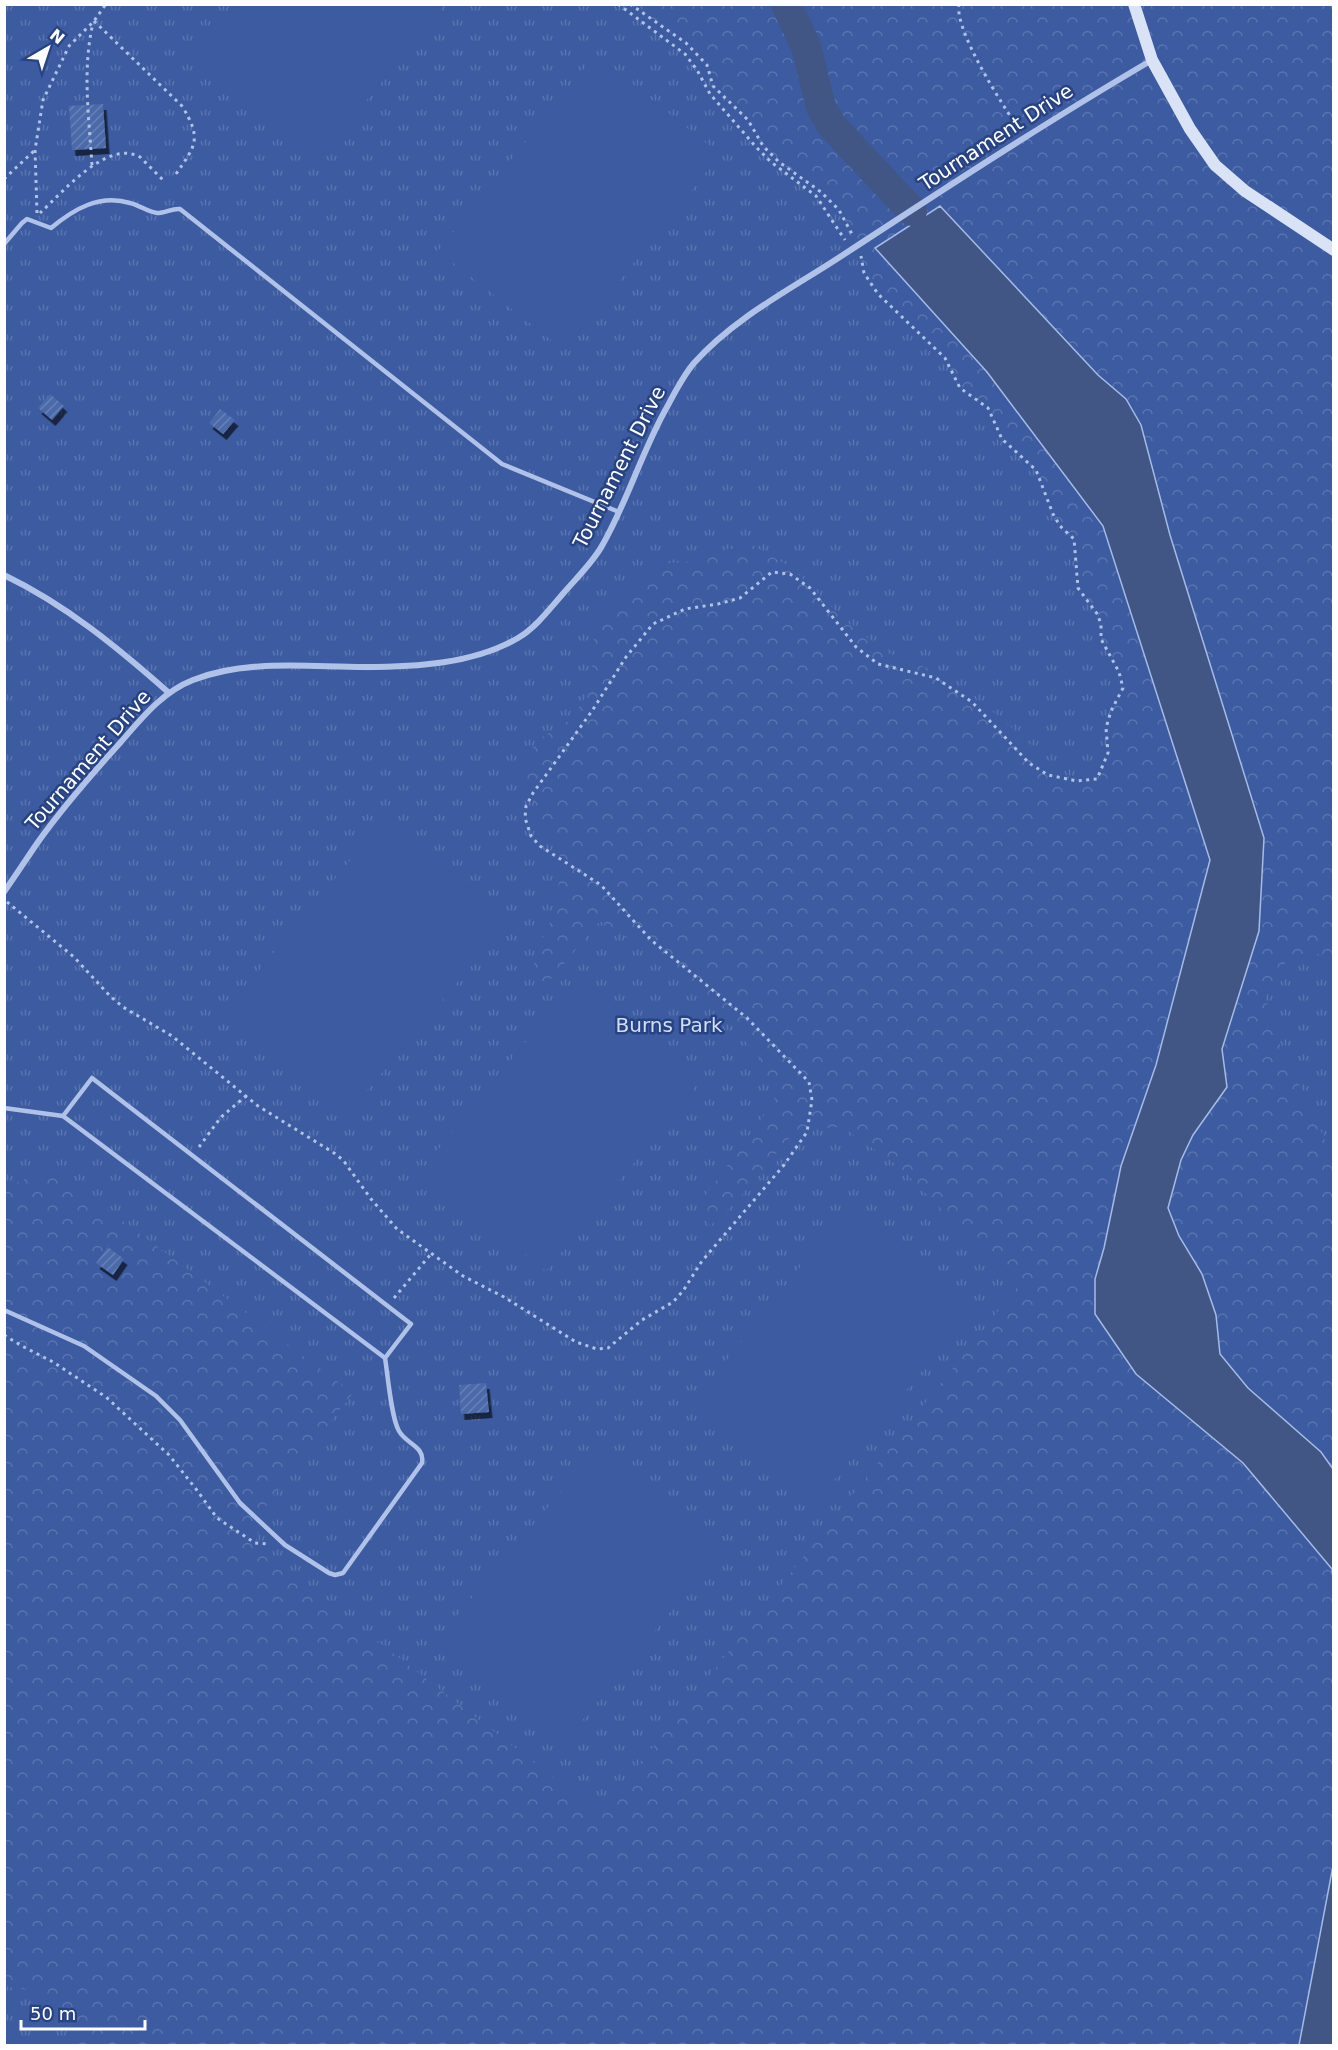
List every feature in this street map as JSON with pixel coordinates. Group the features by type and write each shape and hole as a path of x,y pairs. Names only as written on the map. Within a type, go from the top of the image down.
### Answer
{"street":[{"path":"1134,4 1152,60 1190,129 1215,165 1245,191 1334,250"},
{"name":"Tournament Drive","path":"4,892 38,842 83,785 168,692 224,671 256,667 388,667 461,658 505,646 523,635 539,622 601,549 620,512 653,432 692,366 715,341 736,324 858,245 1152,60"},
{"path":"4,575 35,591 92,627 168,692"}],"lane":[{"path":"4,244 27,219 51,228 80,207 108,200 130,203 153,212 180,209 502,464 620,512"},
{"path":"63,1116 92,1078 411,1324 385,1358"},
{"path":"4,1108 63,1116 385,1358 396,1424 402,1436 420,1451 423,1457 422,1463 342,1573 335,1575 329,1573 285,1545 240,1503 164,1401 90,1349 4,1310"}],"path":[{"path":"38,215 35,150 43,100 69,46 94,21 106,4"},
{"path":"618,4 685,54 698,70 710,94 756,147 771,162 816,196 851,250"},
{"path":"4,900 74,957 123,1007 172,1036 258,1106 343,1160 388,1221 431,1254 463,1276 504,1297 576,1342 597,1349 608,1348 642,1320 673,1302 684,1292 702,1261 784,1166 807,1132 812,1100 809,1082 747,1018 651,940 601,885 540,846 531,836 525,818 526,806 592,711 626,657 653,624 685,609 740,598 772,572 790,574 810,588 856,647 878,664 936,678 972,702 1029,763 1048,775 1077,781 1097,779 1108,753 1106,728 1111,711 1123,688 1119,672 1101,639 1098,615 1078,588 1074,539 1060,526 1053,514 1036,470 1002,439 988,408 960,388 945,358 878,294 864,273 858,245 839,210 822,192 779,162 763,146 748,120 713,86 707,65 686,43 630,4"},
{"path":"959,4 963,30 1001,102 1025,138"},
{"path":"92,166 87,57 94,21"},
{"path":"94,21 182,106 189,117 194,130 194,148 176,174"},
{"path":"4,179 35,150"},
{"path":"33,220 92,166 115,154 136,155 163,180"},
{"path":"192,1156 221,1117 246,1096"},
{"path":"388,1306 431,1254"},
{"path":"4,1335 86,1382 132,1420 169,1455 217,1518 255,1543 285,1545"}],"green space":[{"name":"Burns Park","path":"5,5 1333,5 1333,2045 5,2045"},
{"path":"237,5 444,5 321,156 195,56"},
{"path":"630,5 1333,5 1333,960 1318,954 1291,955 1264,993 1276,1036 1333,1157 1333,2045 75,2045 71,2024 49,1994 5,1986 4,1188 52,1168 353,1393 267,1504 255,1543 600,1814 1017,1287 900,1167 842,1127 796,1130 733,1205 710,1226 700,1203 775,1100 759,1057 714,1005 660,959 600,921 552,978 539,988 533,959 549,925 558,897 560,844 547,828 523,780 524,762 538,740 571,719 591,689 595,622 658,564 694,561 747,542 792,568 847,622 888,653 937,672 1000,717 1062,773 1077,781 1097,779 1108,753 1106,728 1111,711 1123,688 1119,672 1101,639 1098,615 1078,588 1074,539 1060,526 1053,514 1036,470 1002,439 988,408 960,388 945,358 878,294 864,273 858,245 839,210 821,192 779,162 763,146 748,120 713,86 707,65 686,43"},
{"path":"595,55 720,154 564,350 438,251"},
{"path":"385,818 509,920 349,1112 225,1012"},
{"path":"579,976 704,1076 546,1271 421,1171"},
{"path":"850,1204 975,1305 817,1501 695,1400"},
{"path":"596,1450 720,1550 563,1744 435,1642"}],"shaded area":[{"path":"940,206 1098,375 1126,399 1141,425 1170,535 1264,838 1259,931 1222,1049 1227,1087 1193,1135 1181,1160 1168,1208 1179,1236 1202,1274 1216,1315 1220,1354 1248,1388 1321,1452 1333,1469 1333,1577 1332,1569 1243,1463 1136,1374 1095,1314 1095,1279 1104,1248 1121,1166 1156,1065 1210,860 1103,526 987,372 875,248"},
{"path":"1333,1866 1333,2045 1299,2045"}],"building":[{"path":"103,104 106,148 72,150 69,106"},
{"path":"50,394 64,406 52,420 38,408"},
{"path":"220,409 235,420 223,434 209,423"},
{"path":"108,1247 124,1259 113,1275 96,1263"},
{"path":"486,1383 489,1412 461,1414 459,1385"}],"waterway":[{"path":"786,4 806,46 821,107 832,126 912,211"}]}
